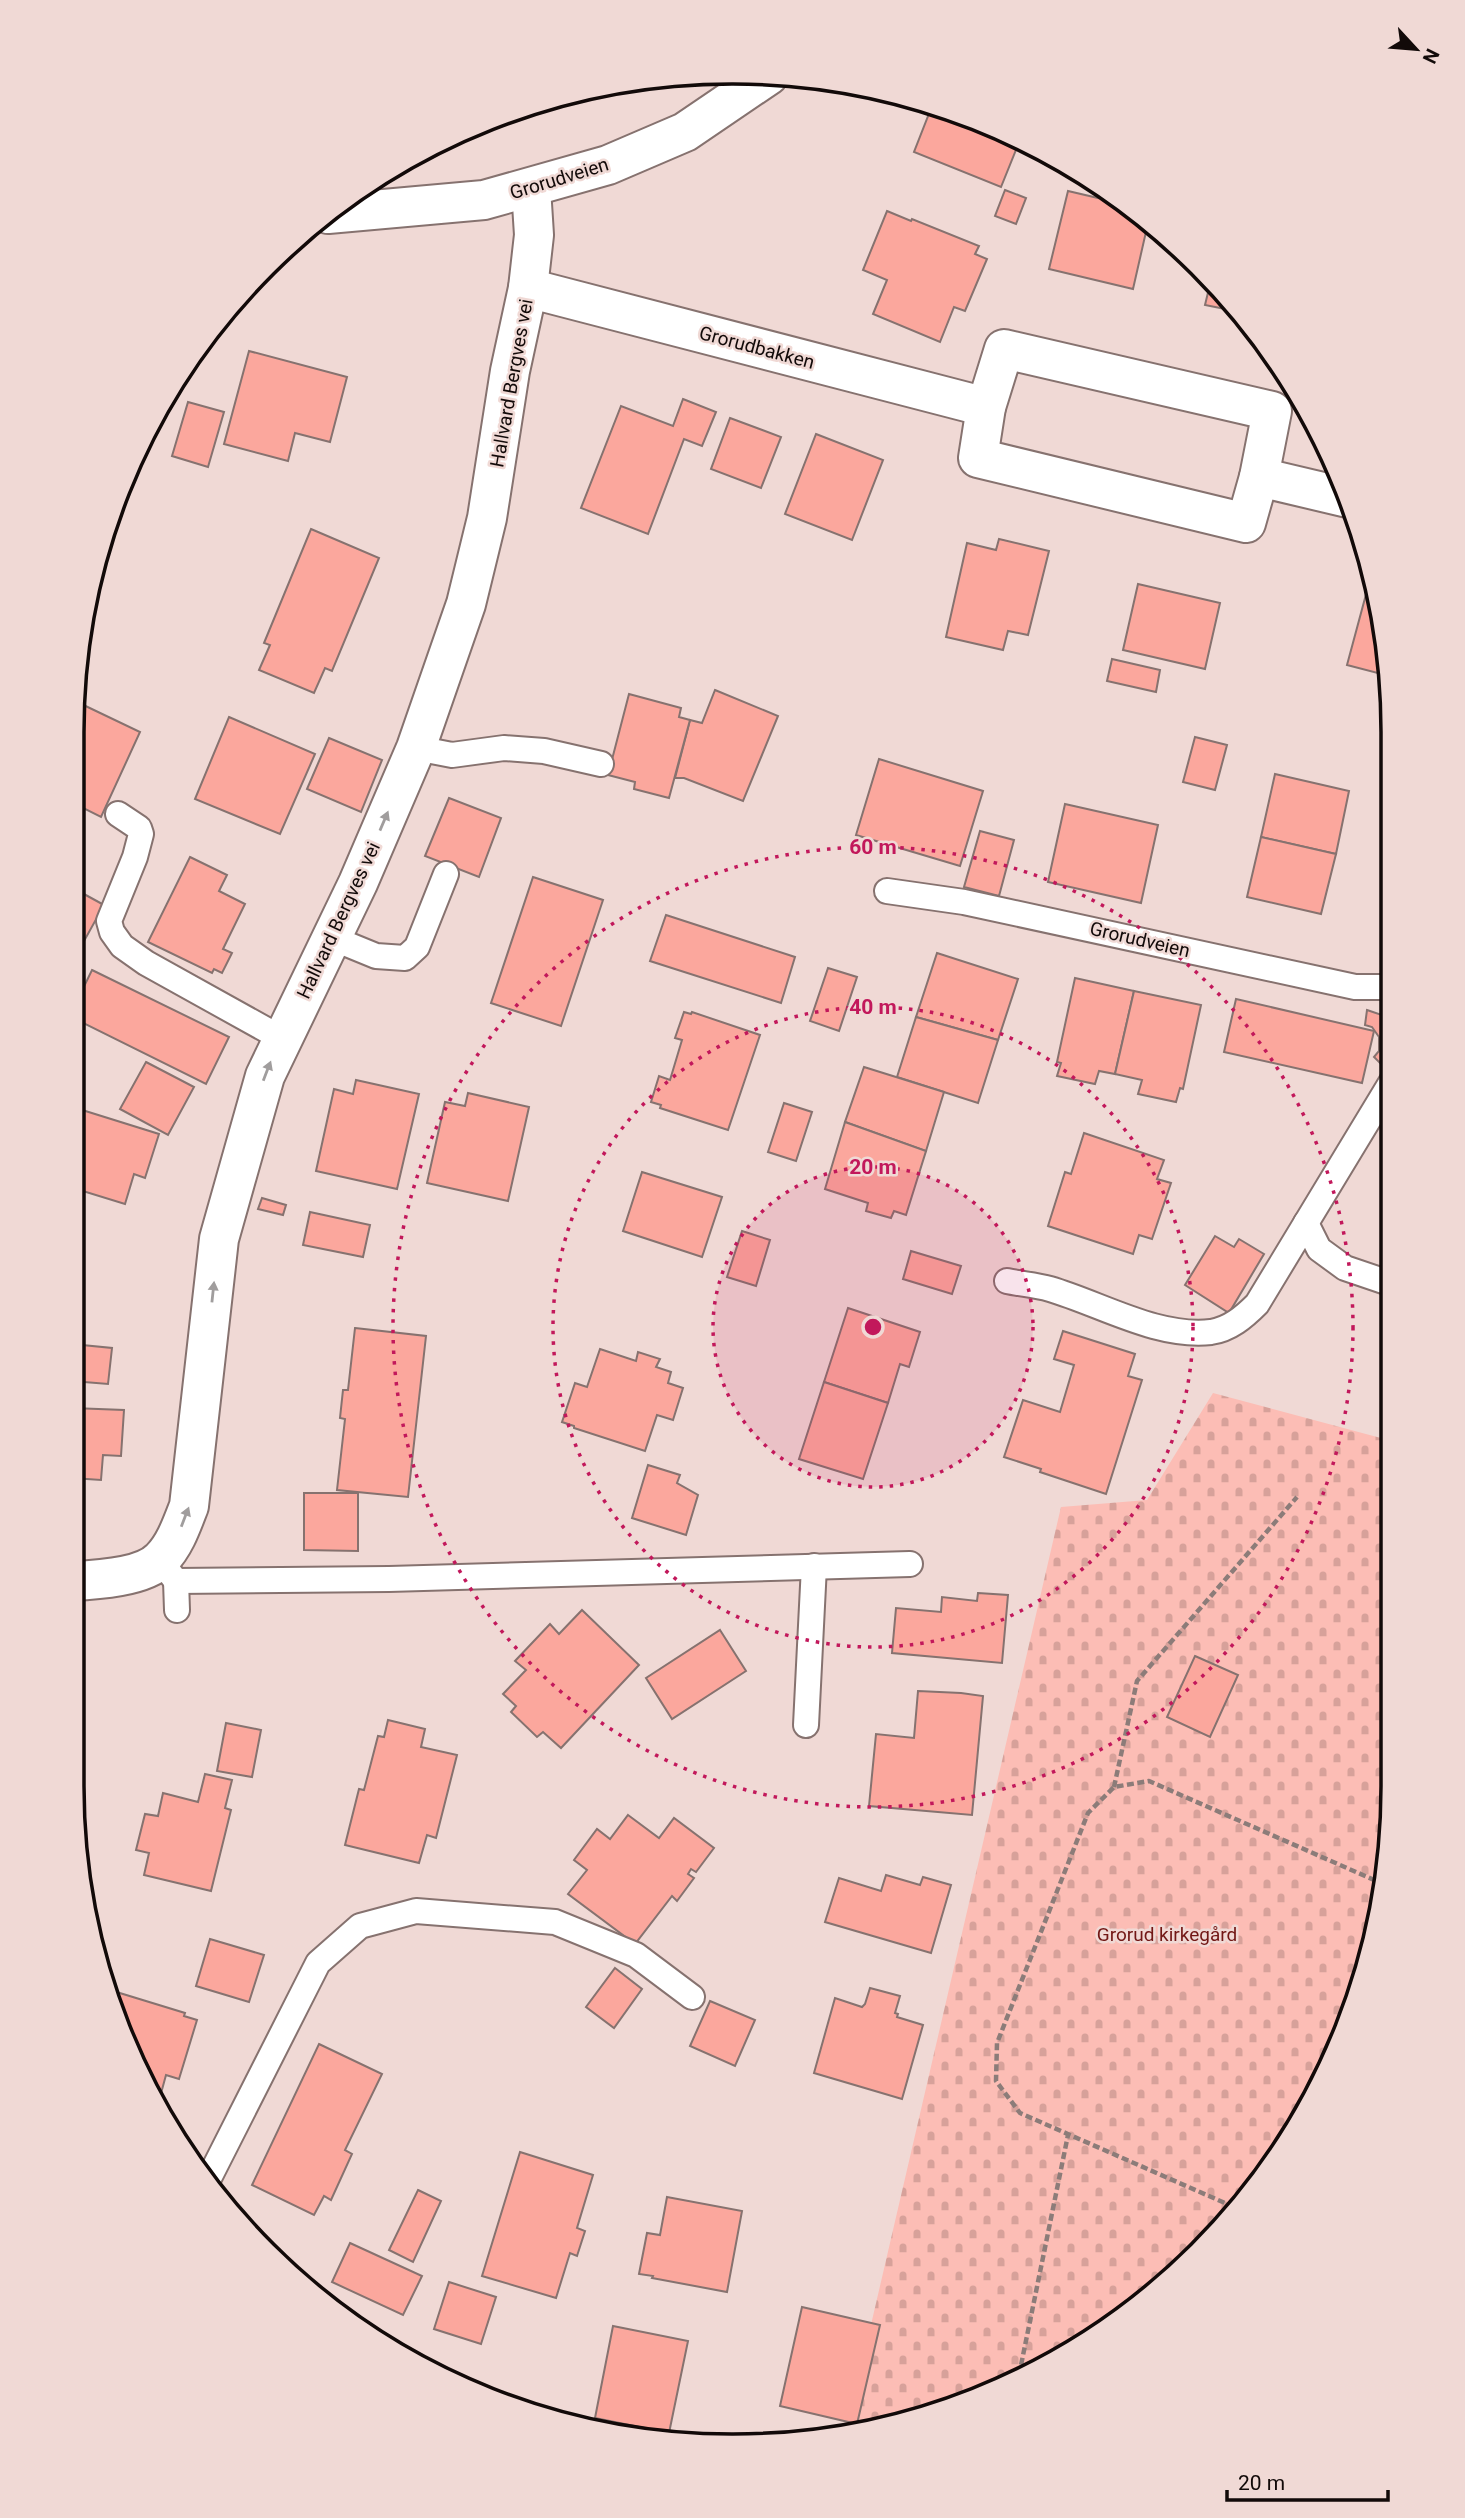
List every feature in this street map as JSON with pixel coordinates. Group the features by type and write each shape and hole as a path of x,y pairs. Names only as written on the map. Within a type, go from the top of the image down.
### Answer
{"street":[{"name":"Grorudveien","path":"345,213 484,200 608,165 685,132 756,85"},
{"name":"Hallvard Bergves vei","path":"168,1571 177,1536 189,1506 219,1239 265,1076 281,1038 332,938 416,748 466,604 487,518 510,371 528,288 534,235 531,188"},
{"name":"Grorudbakken","path":"528,288 986,407"},
{"path":"1004,349 1272,411 1259,477 1246,523 978,458 986,407 1004,349"},
{"path":"1259,477 1336,495"},
{"path":"84,1580 138,1572 168,1571"}],"lane":[{"path":"416,748 452,755 504,748 544,751 601,764"},
{"path":"118,814 139,828 141,834 135,857 109,921 112,932 122,946 146,963 281,1038"},
{"path":"332,938 376,956 405,958 417,947 446,874"},
{"name":"Grorudveien","path":"887,891 964,902 1355,987 1381,987"},
{"path":"1007,1282 1048,1288 1147,1323 1184,1332 1214,1332 1240,1321 1257,1304 1381,1099"},
{"path":"1306,1223 1320,1249 1345,1268 1381,1280"},
{"path":"177,1610 168,1571 389,1579 910,1564"},
{"path":"806,1725 814,1566"},
{"path":"212,2172 318,1963 360,1926 416,1912 555,1922 636,1955 692,1997"}],"path":[{"path":"1227,2204 1020,2113 996,2081 997,2043 1088,1813 1114,1787 1137,1681 1297,1497"},
{"path":"1114,1787 1149,1781 1374,1880"},
{"path":"1021,2366 1068,2135"}],"green space":[{"name":"Grorud kirkegård","path":"1213,1393 1381,1438 1380,1828 1369,1912 1347,1994 1314,2072 1272,2146 1220,2213 1160,2273 1093,2325 1019,2367 941,2400 848,2424 1061,1507 1147,1500"}],"building":[{"path":"929,114 981,133 1016,150 1001,187 914,152"},
{"path":"1005,190 1026,198 1016,224 995,216"},
{"path":"1068,191 1098,198 1146,233 1133,289 1049,269"},
{"path":"887,211 979,246 975,254 987,259 965,311 954,307 940,342 873,314 887,280 863,270"},
{"path":"1208,292 1223,309 1205,305"},
{"path":"249,351 347,377 330,442 295,433 288,461 224,444"},
{"path":"683,399 716,412 702,446 684,439 648,534 581,508 621,406 673,426"},
{"path":"188,402 224,412 208,467 172,456"},
{"path":"730,418 781,437 761,488 711,469"},
{"path":"816,434 883,460 852,540 785,514"},
{"path":"311,529 379,558 332,671 325,668 314,693 259,670 270,645 264,643"},
{"path":"999,539 1049,551 1028,635 1008,631 1003,650 946,637 967,543 996,550"},
{"path":"1138,584 1220,603 1205,669 1123,650"},
{"path":"1366,594 1378,673 1347,665"},
{"path":"1112,659 1160,670 1156,692 1107,681"},
{"path":"715,690 778,716 743,801 684,778 675,778 690,720 702,723"},
{"path":"629,694 681,708 679,717 690,720 669,798 634,789 635,782 608,775"},
{"path":"85,706 140,732 101,817 84,808"},
{"path":"229,717 315,754 280,834 195,799"},
{"path":"1195,737 1227,745 1215,790 1183,782"},
{"path":"329,738 382,760 361,812 307,789"},
{"path":"879,759 983,791 960,866 856,835"},
{"path":"1275,774 1349,791 1336,854 1261,837"},
{"path":"449,798 501,818 479,877 425,856"},
{"path":"1065,804 1158,825 1141,903 1048,882"},
{"path":"980,831 1014,840 999,896 964,887"},
{"path":"1261,837 1336,854 1321,914 1247,897"},
{"path":"190,857 227,875 219,891 245,904 223,949 232,953 222,973 214,969 212,973 148,942"},
{"path":"533,877 603,900 561,1026 491,1003"},
{"path":"84,894 104,905 84,941"},
{"path":"666,915 795,957 781,1003 650,961"},
{"path":"937,953 1018,979 998,1040 916,1017"},
{"path":"828,968 857,977 839,1031 810,1021"},
{"path":"92,970 229,1037 206,1084 84,1023 84,986"},
{"path":"1075,978 1134,991 1115,1074 1099,1071 1095,1084 1057,1076 1061,1063 1057,1062"},
{"path":"1134,991 1201,1005 1183,1089 1180,1088 1176,1102 1138,1094 1142,1080 1115,1074"},
{"path":"1236,999 1374,1031 1362,1083 1224,1052"},
{"path":"1367,1010 1381,1015 1381,1064 1374,1057 1379,1051 1379,1037 1372,1027 1365,1025"},
{"path":"684,1012 692,1012 760,1035 728,1130 660,1108 661,1105 651,1102 659,1076 670,1080 682,1040 675,1038"},
{"path":"916,1017 998,1040 978,1103 897,1077"},
{"path":"146,1062 194,1087 168,1135 120,1109"},
{"path":"864,1067 944,1092 926,1151 845,1122"},
{"path":"356,1080 419,1094 397,1189 316,1171 334,1089 353,1094"},
{"path":"468,1093 529,1107 508,1201 427,1183 445,1102 465,1106"},
{"path":"784,1103 812,1112 796,1161 768,1152"},
{"path":"84,1111 159,1134 145,1178 134,1174 125,1204 84,1191"},
{"path":"845,1122 926,1151 906,1215 894,1211 891,1218 866,1211 868,1203 825,1189"},
{"path":"1084,1133 1164,1160 1157,1179 1171,1183 1152,1239 1139,1235 1133,1254 1048,1226 1065,1172 1071,1174"},
{"path":"642,1172 722,1197 702,1257 623,1231"},
{"path":"262,1198 286,1205 283,1215 258,1209"},
{"path":"310,1212 370,1225 363,1257 303,1245"},
{"path":"742,1231 770,1240 756,1286 727,1277"},
{"path":"1215,1236 1234,1247 1239,1239 1264,1254 1229,1313 1185,1285"},
{"path":"911,1251 961,1266 952,1294 903,1279"},
{"path":"848,1308 920,1332 909,1367 900,1364 888,1403 824,1382"},
{"path":"355,1328 426,1336 408,1497 337,1490 345,1419 340,1418 343,1390 348,1390"},
{"path":"1063,1331 1135,1354 1128,1376 1142,1380 1106,1494 1004,1457 1023,1400 1060,1412 1074,1365 1054,1359"},
{"path":"84,1345 112,1348 108,1384 84,1382"},
{"path":"600,1349 636,1361 638,1352 660,1359 656,1367 671,1372 668,1383 683,1388 673,1420 657,1415 645,1451 562,1422 575,1383 587,1387"},
{"path":"824,1382 888,1403 863,1479 799,1459"},
{"path":"84,1408 124,1410 121,1456 103,1455 101,1480 84,1479"},
{"path":"648,1465 680,1475 677,1483 698,1495 686,1535 632,1518"},
{"path":"304,1493 358,1493 358,1551 304,1550"},
{"path":"978,1593 1008,1595 1002,1663 892,1653 896,1608 941,1612 942,1597 977,1601"},
{"path":"582,1610 639,1665 561,1748 543,1732 537,1737 511,1712 516,1706 503,1694 526,1670 515,1661 550,1624 559,1634"},
{"path":"720,1630 746,1671 672,1719 646,1678"},
{"path":"1195,1656 1238,1675 1210,1737 1167,1717"},
{"path":"918,1691 983,1696 972,1815 869,1806 876,1734 914,1738"},
{"path":"388,1720 425,1729 421,1747 457,1755 436,1838 427,1835 419,1863 345,1845 359,1789 364,1790 378,1736 384,1737"},
{"path":"226,1723 261,1730 252,1777 217,1771"},
{"path":"205,1774 232,1780 225,1808 231,1810 211,1891 144,1875 149,1853 136,1850 145,1814 158,1816 163,1793 198,1802"},
{"path":"628,1815 659,1838 674,1818 714,1848 696,1872 691,1869 688,1874 694,1878 677,1901 672,1896 635,1944 568,1894 587,1870 574,1860 597,1829 610,1839"},
{"path":"886,1875 920,1885 923,1877 951,1885 931,1953 825,1922 839,1878 881,1891"},
{"path":"210,1939 264,1955 249,2002 196,1986"},
{"path":"615,1968 642,1989 614,2028 586,2007"},
{"path":"870,1988 900,1996 895,2013 898,2014 897,2017 923,2025 902,2099 814,2073 835,1998 862,2007"},
{"path":"118,1992 185,2013 184,2016 197,2020 179,2079 166,2075 161,2092 133,2034"},
{"path":"710,2001 755,2020 735,2066 690,2046"},
{"path":"319,2044 382,2074 345,2150 352,2154 331,2200 324,2196 314,2215 252,2185"},
{"path":"520,2152 593,2175 577,2228 585,2231 577,2256 570,2253 556,2298 482,2276"},
{"path":"418,2190 441,2201 413,2262 389,2250"},
{"path":"667,2197 742,2211 727,2292 639,2274 647,2233 660,2235"},
{"path":"350,2243 422,2276 403,2315 332,2282"},
{"path":"449,2282 496,2297 481,2344 434,2329"},
{"path":"802,2307 880,2325 857,2422 780,2406"},
{"path":"613,2326 688,2341 670,2431 595,2418"}]}
